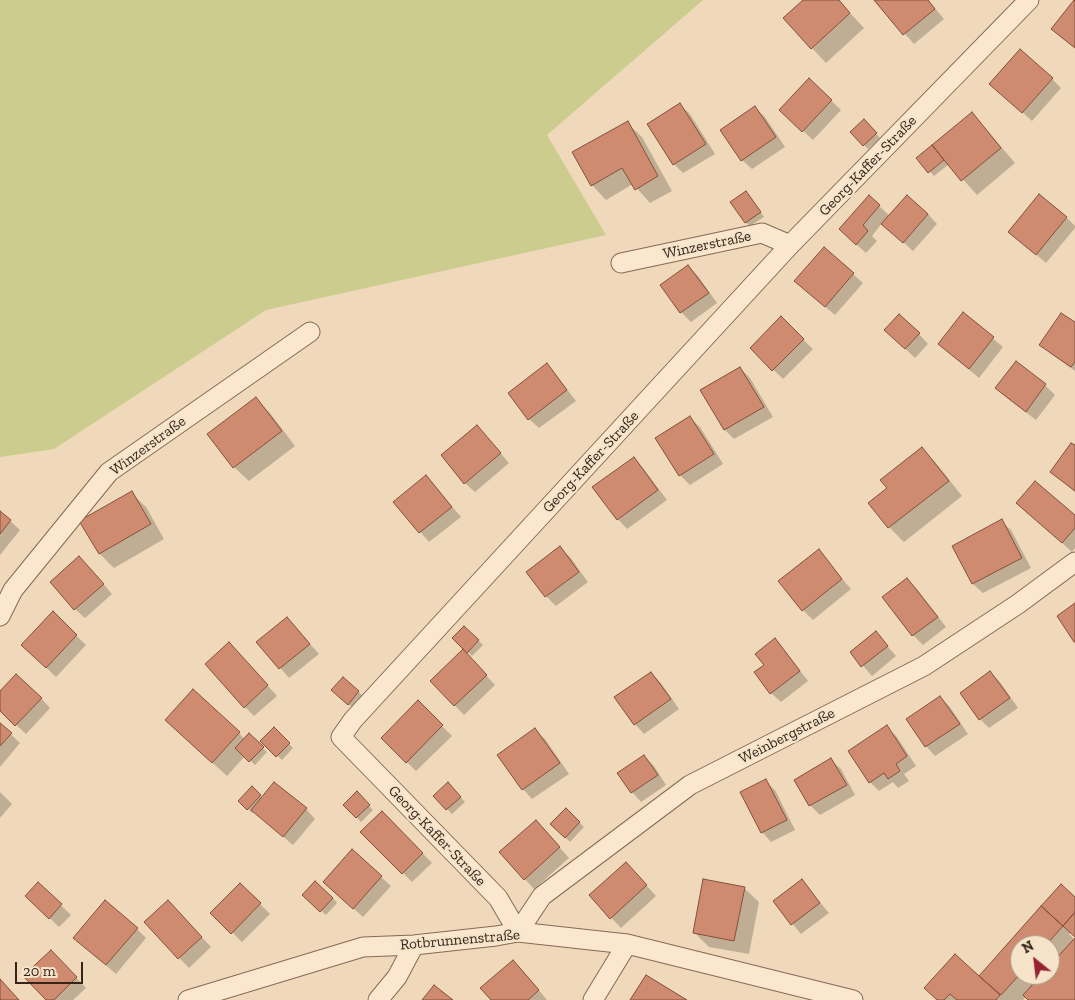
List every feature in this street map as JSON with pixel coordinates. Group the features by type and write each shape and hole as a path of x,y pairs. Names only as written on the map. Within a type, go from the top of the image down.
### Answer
{"street":[{"name":"Georg-Kaffer-Straße","path":"518,932 498,898 341,737 354,720 790,245 1029,0"},
{"name":"Winzerstraße","path":"621,262 762,233 790,245"},
{"name":"Winzerstraße","path":"0,616 13,590 109,472 310,332"},
{"name":"Weinbergstraße","path":"518,932 542,896 690,785 924,666 1018,604 1075,562"},
{"name":"Rotbrunnenstraße","path":"188,1000 363,947 414,945 518,932 628,944 853,1000"},
{"path":"594,1000 628,944"},
{"path":"378,1000 397,977 414,945"}],"green space":[{"path":"0,0 703,0 547,135 606,235 266,310 54,449 0,457"}],"building":[{"path":"803,0 839,0 850,13 811,49 783,18"},
{"path":"874,0 928,0 935,9 903,35"},
{"path":"1075,1 1075,48 1051,29"},
{"path":"1020,49 1053,78 1022,113 989,84"},
{"path":"809,78 832,100 802,132 779,110"},
{"path":"680,103 706,144 673,165 647,124"},
{"path":"755,106 776,137 741,161 720,130"},
{"path":"972,112 1001,148 961,181 932,145"},
{"path":"864,119 877,133 863,146 850,132"},
{"path":"628,121 658,176 635,190 622,168 591,186 572,152"},
{"path":"932,145 944,160 928,173 916,158"},
{"path":"746,191 761,212 745,223 730,202"},
{"path":"1039,194 1067,217 1036,255 1008,232"},
{"path":"869,195 880,205 863,225 868,231 856,245 839,229"},
{"path":"907,195 928,214 903,243 881,224"},
{"path":"824,247 854,273 825,307 794,281"},
{"path":"688,265 709,293 680,313 660,285"},
{"path":"963,312 994,337 969,369 938,344"},
{"path":"1061,313 1075,322 1075,362 1071,367 1039,345"},
{"path":"899,314 920,333 905,349 884,330"},
{"path":"781,316 804,339 772,371 750,348"},
{"path":"1016,361 1046,384 1026,412 995,388"},
{"path":"547,363 567,390 528,420 508,393"},
{"path":"740,367 764,407 724,430 700,390"},
{"path":"256,397 282,431 233,468 207,434"},
{"path":"690,416 714,454 679,476 655,438"},
{"path":"477,425 501,453 464,484 441,455"},
{"path":"1071,443 1075,445 1075,491 1050,472"},
{"path":"922,447 949,481 888,528 868,503 887,488 880,480"},
{"path":"634,457 658,490 617,520 592,487"},
{"path":"426,475 452,507 419,533 393,502"},
{"path":"1035,481 1075,515 1075,528 1062,543 1016,503"},
{"path":"132,491 151,524 99,554 79,521"},
{"path":"0,511 11,520 0,534"},
{"path":"1002,519 1022,558 972,584 952,546"},
{"path":"560,546 579,572 545,597 526,572"},
{"path":"819,549 842,579 802,611 778,581"},
{"path":"79,556 104,584 74,610 50,582"},
{"path":"907,578 938,617 912,636 882,597"},
{"path":"1075,603 1075,642 1074,642 1057,616"},
{"path":"53,611 77,635 46,668 21,645"},
{"path":"287,617 310,644 279,669 256,642"},
{"path":"464,626 479,640 467,653 452,638"},
{"path":"876,631 888,646 861,667 850,652"},
{"path":"775,638 800,671 770,694 754,672 764,665 755,654"},
{"path":"229,642 268,685 244,708 205,664"},
{"path":"463,649 487,675 454,706 430,681"},
{"path":"990,671 1010,698 979,720 960,693"},
{"path":"651,672 671,699 634,725 614,697"},
{"path":"16,674 42,698 15,726 0,711 0,691"},
{"path":"343,677 359,691 348,705 331,690"},
{"path":"193,689 240,732 212,763 165,720"},
{"path":"940,696 960,724 925,747 906,719"},
{"path":"418,700 443,725 406,763 381,738"},
{"path":"0,723 12,733 0,746"},
{"path":"887,725 907,756 896,764 900,771 888,779 884,773 869,783 848,751"},
{"path":"274,727 290,743 276,757 260,741"},
{"path":"535,728 560,763 522,790 497,755"},
{"path":"249,733 264,747 249,762 235,748"},
{"path":"644,755 658,775 631,793 617,773"},
{"path":"831,758 847,785 809,806 794,780"},
{"path":"766,779 787,820 761,833 740,792"},
{"path":"274,782 307,808 283,837 251,810"},
{"path":"448,782 461,797 446,810 433,796"},
{"path":"252,786 261,795 247,810 238,801"},
{"path":"357,791 370,805 356,818 343,805"},
{"path":"566,808 580,822 565,838 550,824"},
{"path":"382,811 423,853 402,874 360,832"},
{"path":"536,820 560,847 524,880 499,852"},
{"path":"352,849 382,876 353,909 323,882"},
{"path":"626,862 647,885 610,919 589,895"},
{"path":"703,879 745,887 734,941 693,933"},
{"path":"802,879 820,903 791,925 773,901"},
{"path":"315,881 333,898 320,912 302,895"},
{"path":"38,882 62,904 49,919 25,896"},
{"path":"240,883 261,903 231,934 210,913"},
{"path":"1061,884 1075,897 1075,912 1063,926 1041,906"},
{"path":"105,900 138,928 106,965 73,938"},
{"path":"168,900 202,937 178,959 144,922"},
{"path":"1041,906 1063,926 1055,935 1015,935"},
{"path":"1075,912 1075,937 1063,926"},
{"path":"1075,938 1075,1000 1028,1000 1023,995 1032,985 1060,985 1060,954"},
{"path":"1010,941 1010,985 1001,995 979,976"},
{"path":"51,950 77,977 54,1000 46,1000 23,976"},
{"path":"955,954 1000,995 996,1000 957,1000 950,994 944,1000 937,1000 924,988"},
{"path":"513,960 539,990 528,1000 491,1000 480,988"},
{"path":"646,975 687,1000 630,1000"},
{"path":"0,979 19,1000 0,1000"},
{"path":"434,985 453,1000 422,1000"}]}
